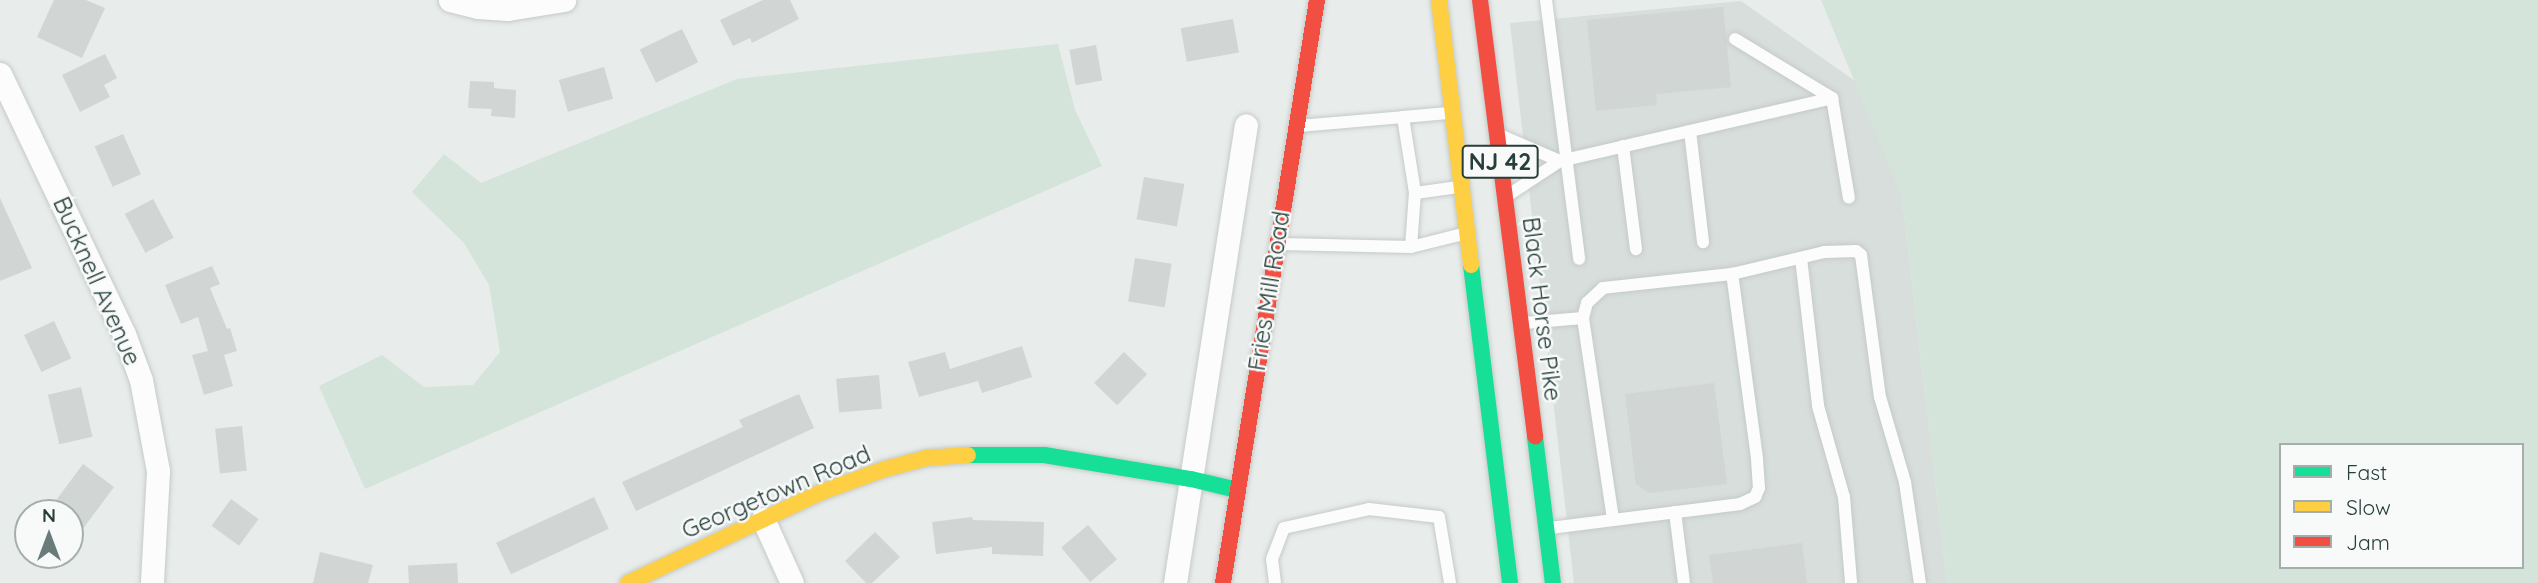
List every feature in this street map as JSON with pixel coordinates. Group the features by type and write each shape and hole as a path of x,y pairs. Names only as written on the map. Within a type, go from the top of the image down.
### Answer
{"main road":[{"name":"Fries Mill Road","path":"1223,583 1317,0"},
{"name":"NJ 42","path":"1439,0 1510,583"},
{"name":"Black Horse Pike","path":"1480,0 1553,583"},
{"path":"1485,383 1501,403 1507,425"},
{"name":"Georgetown Road","path":"628,583 763,519 863,476 909,462 948,456 1044,456 1191,479 1237,490"},
{"path":"1527,516 1535,525 1546,528"}],"street":[{"path":"450,0 478,7 508,9 564,0"},
{"name":"Bucknell Avenue","path":"0,74 124,334 141,380 158,471 152,583"},
{"name":"Fries Mill Road","path":"1175,583 1246,125"},
{"path":"763,519 792,583"}],"lane":[{"path":"1546,0 1564,160 1579,259"},
{"path":"1735,39 1832,98 1849,198"},
{"path":"1504,198 1564,160 1832,98"},
{"path":"1295,126 1454,113"},
{"path":"1403,117 1415,193 1411,247"},
{"path":"1690,131 1703,242"},
{"path":"1496,134 1564,160"},
{"path":"1623,146 1636,249"},
{"path":"1415,193 1463,187"},
{"path":"1276,244 1411,247 1468,233"},
{"path":"1613,519 1583,318 1587,303 1603,288 1732,274 1801,258 1856,251 1861,255 1876,373 1892,442 1905,482 1920,583"},
{"path":"1801,258 1818,406 1844,497 1851,583"},
{"path":"1546,528 1740,504 1755,497 1759,488 1732,274"},
{"path":"1521,323 1583,318"},
{"path":"1275,583 1272,559 1284,528 1369,509 1439,517 1450,583"},
{"path":"1675,512 1680,582"}],"shaded area":[{"path":"1821,0 2538,0 2538,583 1947,583 1902,197"},
{"path":"1741,1 1858,83 1902,197 1947,583 1574,583 1510,23"},
{"path":"1058,44 1075,110 1102,166 365,489 319,386 382,355 424,387 473,385 500,352 489,285 464,243 412,192 444,154 481,183 737,79"}],"building":[{"path":"54,0 86,0 105,8 82,58 37,37"},
{"path":"763,0 790,0 799,19 752,43 750,38 733,46 720,20"},
{"path":"1723,7 1731,87 1656,94 1657,105 1596,111 1587,20"},
{"path":"1233,19 1239,52 1187,62 1181,28"},
{"path":"682,29 698,62 656,83 640,50"},
{"path":"1096,45 1102,80 1076,85 1069,50"},
{"path":"105,54 117,78 104,85 110,97 80,112 62,75"},
{"path":"604,67 613,99 568,112 559,80"},
{"path":"470,81 494,82 494,88 516,90 515,118 491,116 492,109 468,108"},
{"path":"123,134 141,174 113,187 95,147"},
{"path":"1144,177 1184,184 1177,226 1137,219"},
{"path":"0,198 32,268 0,281"},
{"path":"153,199 174,238 145,253 125,214"},
{"path":"1135,258 1172,264 1165,307 1128,301"},
{"path":"212,266 220,284 210,288 227,329 230,328 237,351 224,355 233,386 204,395 192,355 208,351 198,317 181,324 165,285"},
{"path":"54,321 71,358 41,372 24,335"},
{"path":"1022,346 1032,377 982,393 978,381 919,397 908,362 945,352 950,369"},
{"path":"1124,352 1147,374 1117,405 1094,383"},
{"path":"879,375 882,409 839,413 836,379"},
{"path":"1714,383 1727,484 1649,493 1636,484 1625,394"},
{"path":"81,387 92,437 59,444 48,395"},
{"path":"799,394 814,428 636,511 622,482 743,427 739,420"},
{"path":"242,426 247,471 220,474 215,429"},
{"path":"83,464 114,487 84,527 84,499 57,499"},
{"path":"594,497 609,529 511,574 496,543"},
{"path":"231,499 259,519 239,546 212,526"},
{"path":"972,517 973,520 1044,522 1043,556 992,554 992,547 936,554 932,522"},
{"path":"1088,525 1117,559 1090,582 1061,547"},
{"path":"875,532 900,557 872,583 866,583 845,561"},
{"path":"1802,543 1807,583 1713,583 1709,555"},
{"path":"320,552 373,565 368,583 313,583"},
{"path":"457,563 458,583 409,583 408,566"}],"traffic: fast":[{"path":"1471,265 1510,583"},
{"path":"1535,437 1553,583"},
{"path":"968,455 1044,455 1191,479 1237,490"}],"traffic: slow":[{"path":"1439,0 1471,265"},
{"path":"628,583 819,493 885,469 927,458 968,455"}],"traffic: jam":[{"path":"1223,583 1317,0"},
{"path":"1480,0 1535,437"}]}
